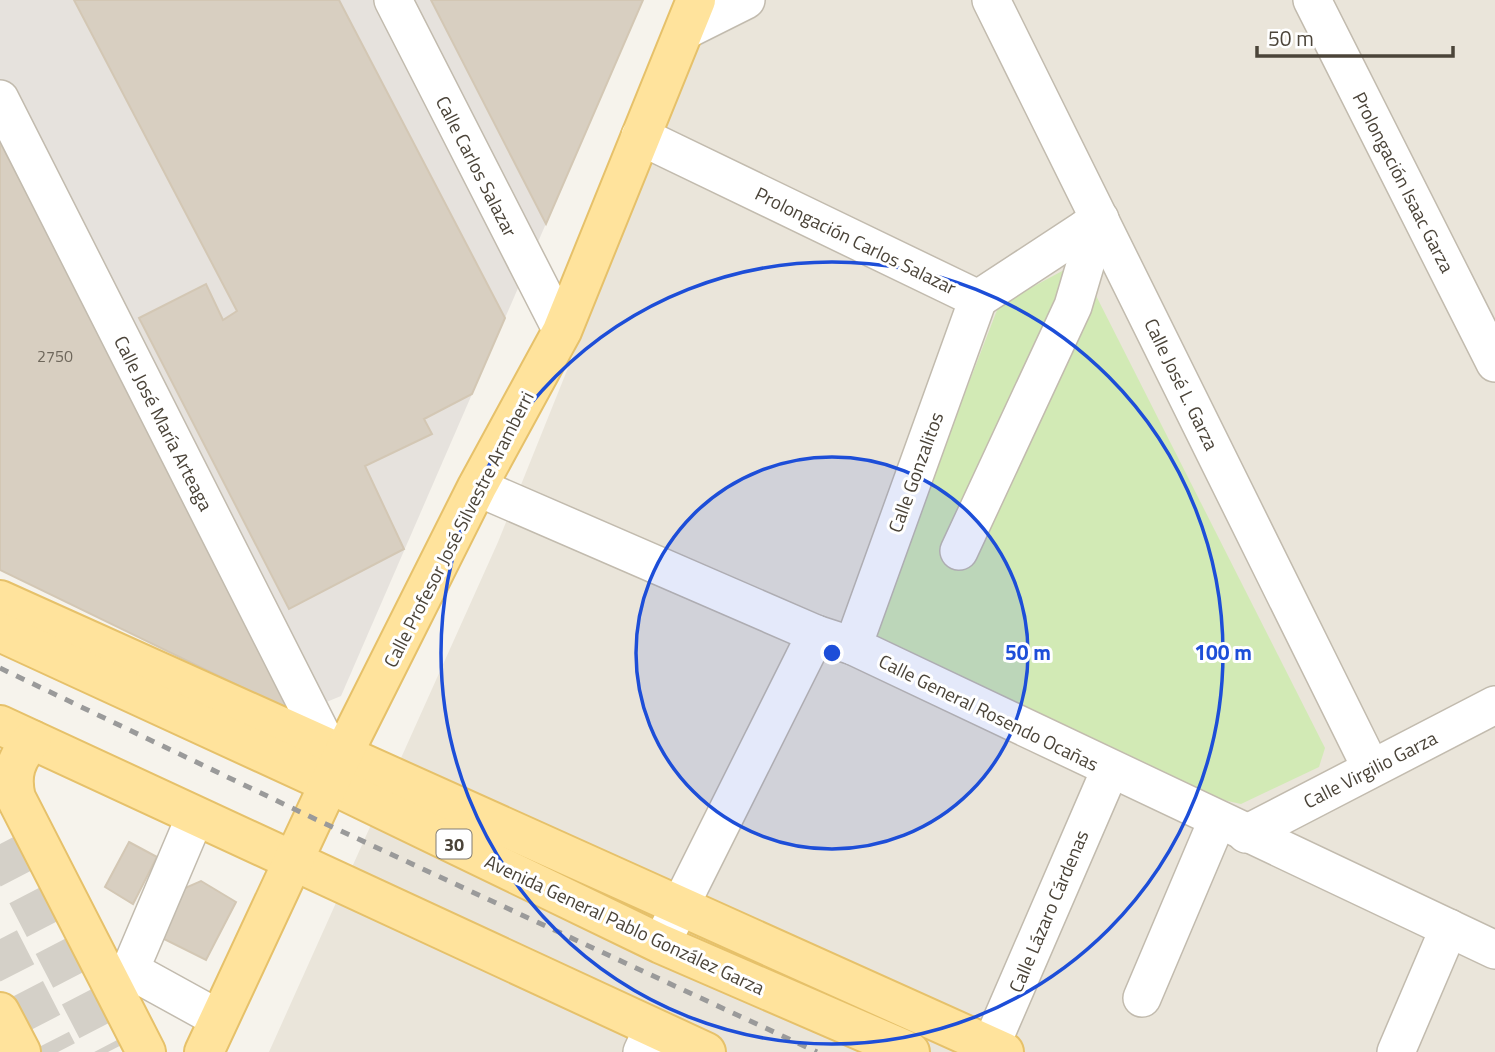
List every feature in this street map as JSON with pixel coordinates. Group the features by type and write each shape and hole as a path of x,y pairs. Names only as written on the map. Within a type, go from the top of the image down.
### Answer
{"main road":[{"name":"Calle Profesor José Silvestre Aramberri","path":"211,1036 292,863 333,761 562,331 691,15"},
{"path":"0,600 333,761"},
{"name":"Avenida General Pablo González Garza","path":"0,632 333,761 680,905 994,1050"},
{"path":"16,733 292,863 647,1040 706,1052"},
{"path":"16,733 18,756 13,770 16,798 124,983 146,1052"},
{"name":"Avenida General Pablo González Garza","path":"333,761 661,944 910,1052"},
{"path":"0,1012 21,1052"}],"street":[{"name":"Calle Carlos Salazar","path":"393,0 562,331"},
{"path":"691,15 746,0"},
{"name":"Calle José L. Garza","path":"991,0 1093,223 1371,768"},
{"name":"Prolongación Isaac Garza","path":"1312,0 1495,363"},
{"name":"Calle José María Arteaga","path":"0,99 333,761"},
{"name":"Prolongación Carlos Salazar","path":"640,136 978,299 1093,223"},
{"path":"959,551 1073,306 1086,262 1093,223"},
{"name":"Calle Gonzalitos","path":"852,646 978,299"},
{"name":"Calle General Rosendo Ocañas","path":"477,487 816,634 852,646 1231,828 1495,950"},
{"path":"661,944 816,634"},
{"name":"Calle Virgilio Garza","path":"1231,828 1371,768 1495,705"},
{"name":"Calle Lázaro Cárdenas","path":"994,1050 1110,770"},
{"path":"195,817 124,983 211,1036"},
{"path":"1142,998 1231,828"},
{"path":"1396,1052 1449,928"}],"shaded area":[{"path":"0,0 643,0 341,696 297,714 0,570"},
{"path":"716,0 1495,0 1495,1052 269,1052 498,542"}],"green space":[{"path":"1079,262 1325,748 1319,767 1241,804 1223,800 871,636 999,305"}],"building":[{"path":"74,0 339,0 505,318 472,394 424,419 432,434 365,466 404,549 289,609 139,318 206,284 223,320 237,311"},
{"path":"431,0 643,0 546,224"},
{"path":"0,142 297,714 0,570"},
{"path":"129,842 157,857 133,904 105,887"},
{"path":"201,881 236,902 206,960 160,937 176,892"}],"tunnel":[{"path":"0,844 108,1052"},
{"path":"0,939 58,1052"}],"railway":[{"path":"0,668 313,818 817,1052"}]}
